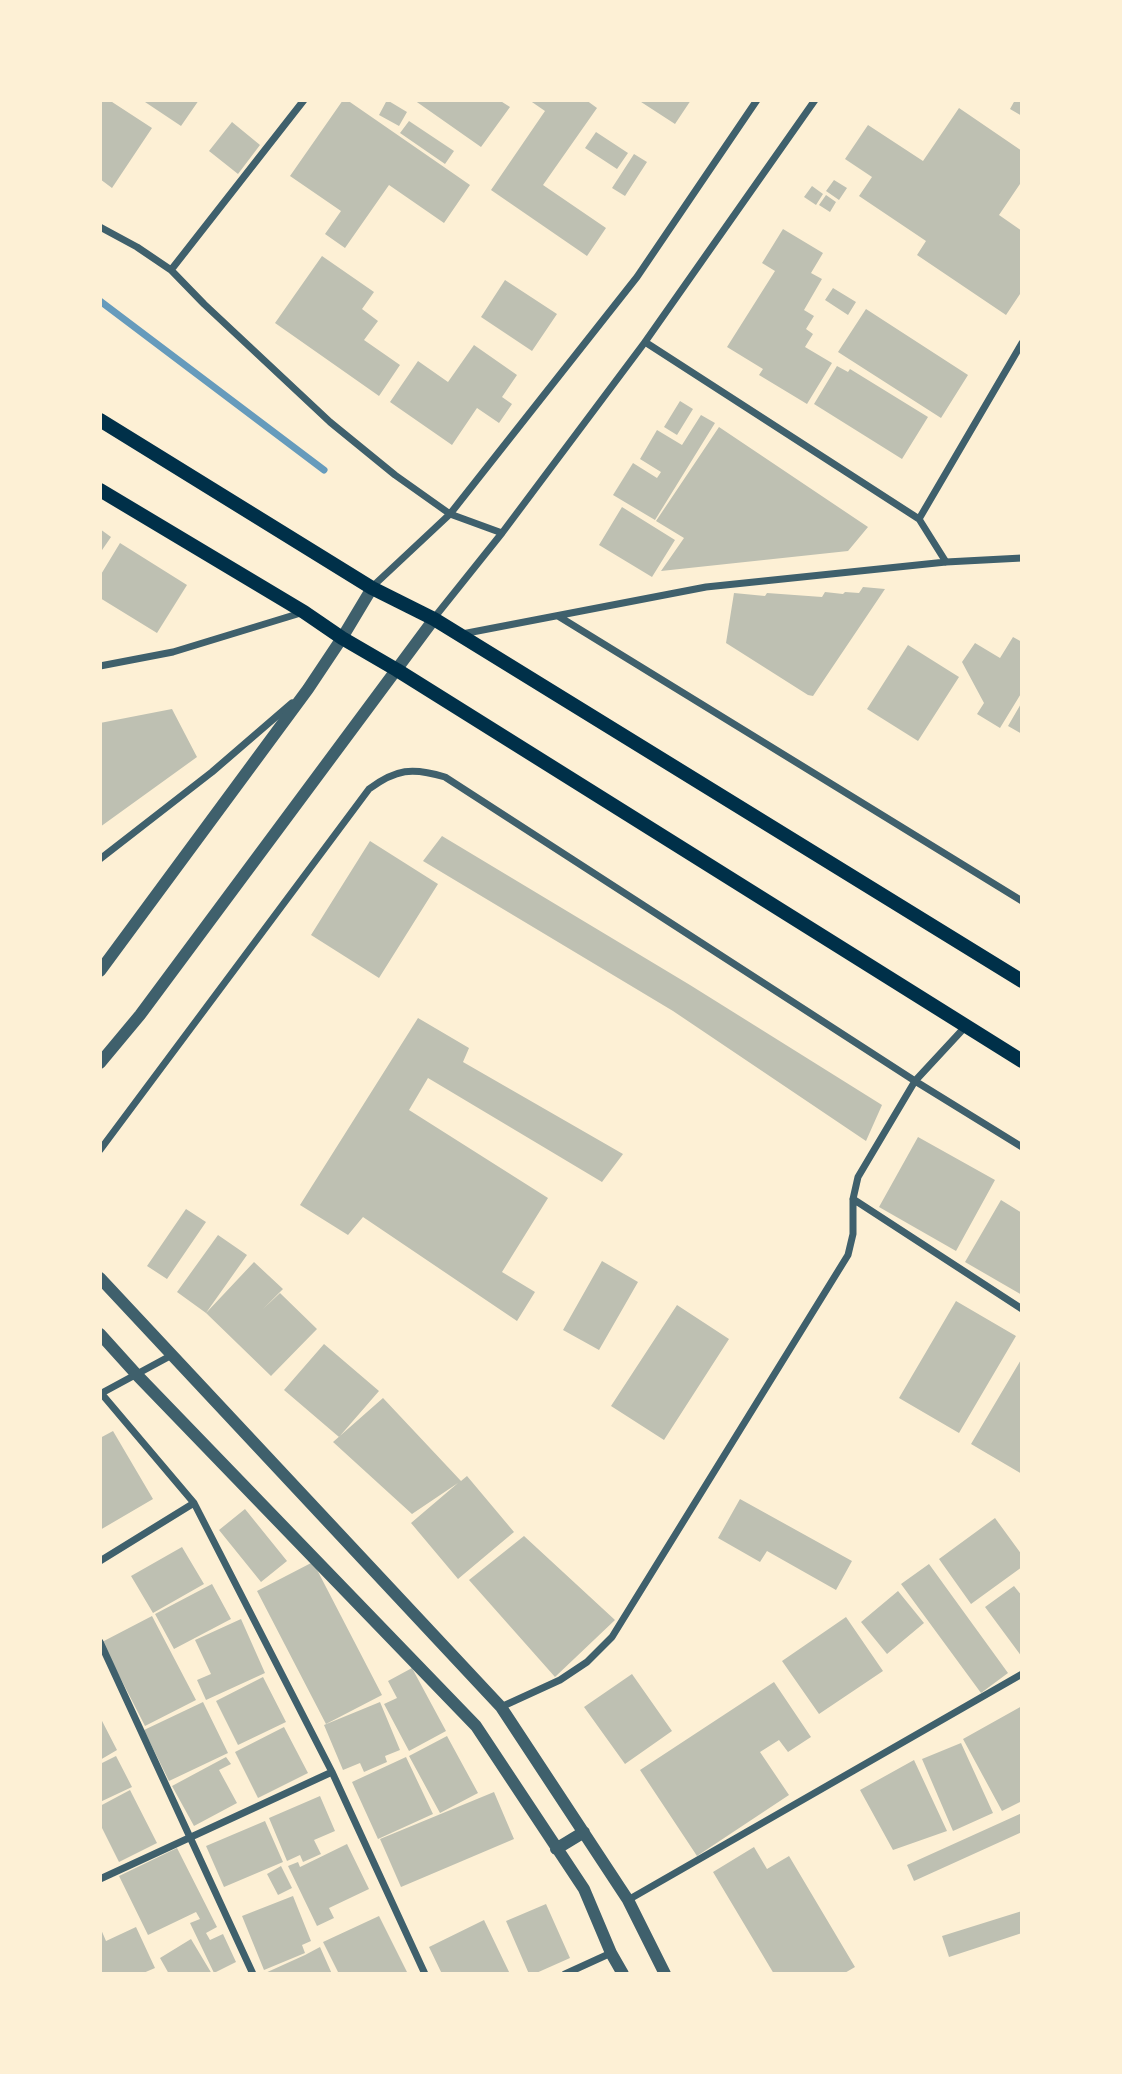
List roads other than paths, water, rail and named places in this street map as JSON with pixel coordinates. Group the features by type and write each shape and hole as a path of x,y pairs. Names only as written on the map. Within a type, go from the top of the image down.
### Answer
{"main road":[{"path":"100,420 372,588 433,619 1022,981"},
{"path":"100,490 304,611 342,638 1022,1061"}],"street":[{"path":"172,270 304,100"},
{"path":"100,971 308,689 372,588 450,514 636,277 757,100"},
{"path":"100,1063 140,1016 433,619 502,533 645,342 815,100"},
{"path":"100,227 172,270 204,304 330,422 395,475 450,514 502,533"},
{"path":"645,342 919,519 946,562"},
{"path":"919,519 1022,343"},
{"path":"457,635 706,587 946,562 1022,558"},
{"path":"100,666 173,652 304,611"},
{"path":"558,615 1022,901"},
{"path":"100,859 212,772 308,689"},
{"path":"100,1150 369,789 385,777 404,771 425,771 445,777 915,1081 1022,1147"},
{"path":"502,1707 560,1680 587,1662 612,1637 848,1255 853,1234 853,1199 858,1177 915,1081 966,1026"},
{"path":"853,1199 1022,1309"},
{"path":"100,1278 502,1707 628,1900 666,1974"},
{"path":"100,1334 476,1726 583,1889 623,1974"},
{"path":"173,1354 100,1394 194,1503 332,1772 425,1974"},
{"path":"100,1561 194,1503"},
{"path":"100,1642 253,1974"},
{"path":"628,1900 1022,1674"},
{"path":"100,1879 332,1772"},
{"path":"556,1849 584,1832"},
{"path":"565,1974 611,1953"}],"waterway":[{"path":"100,301 324,470"}]}
